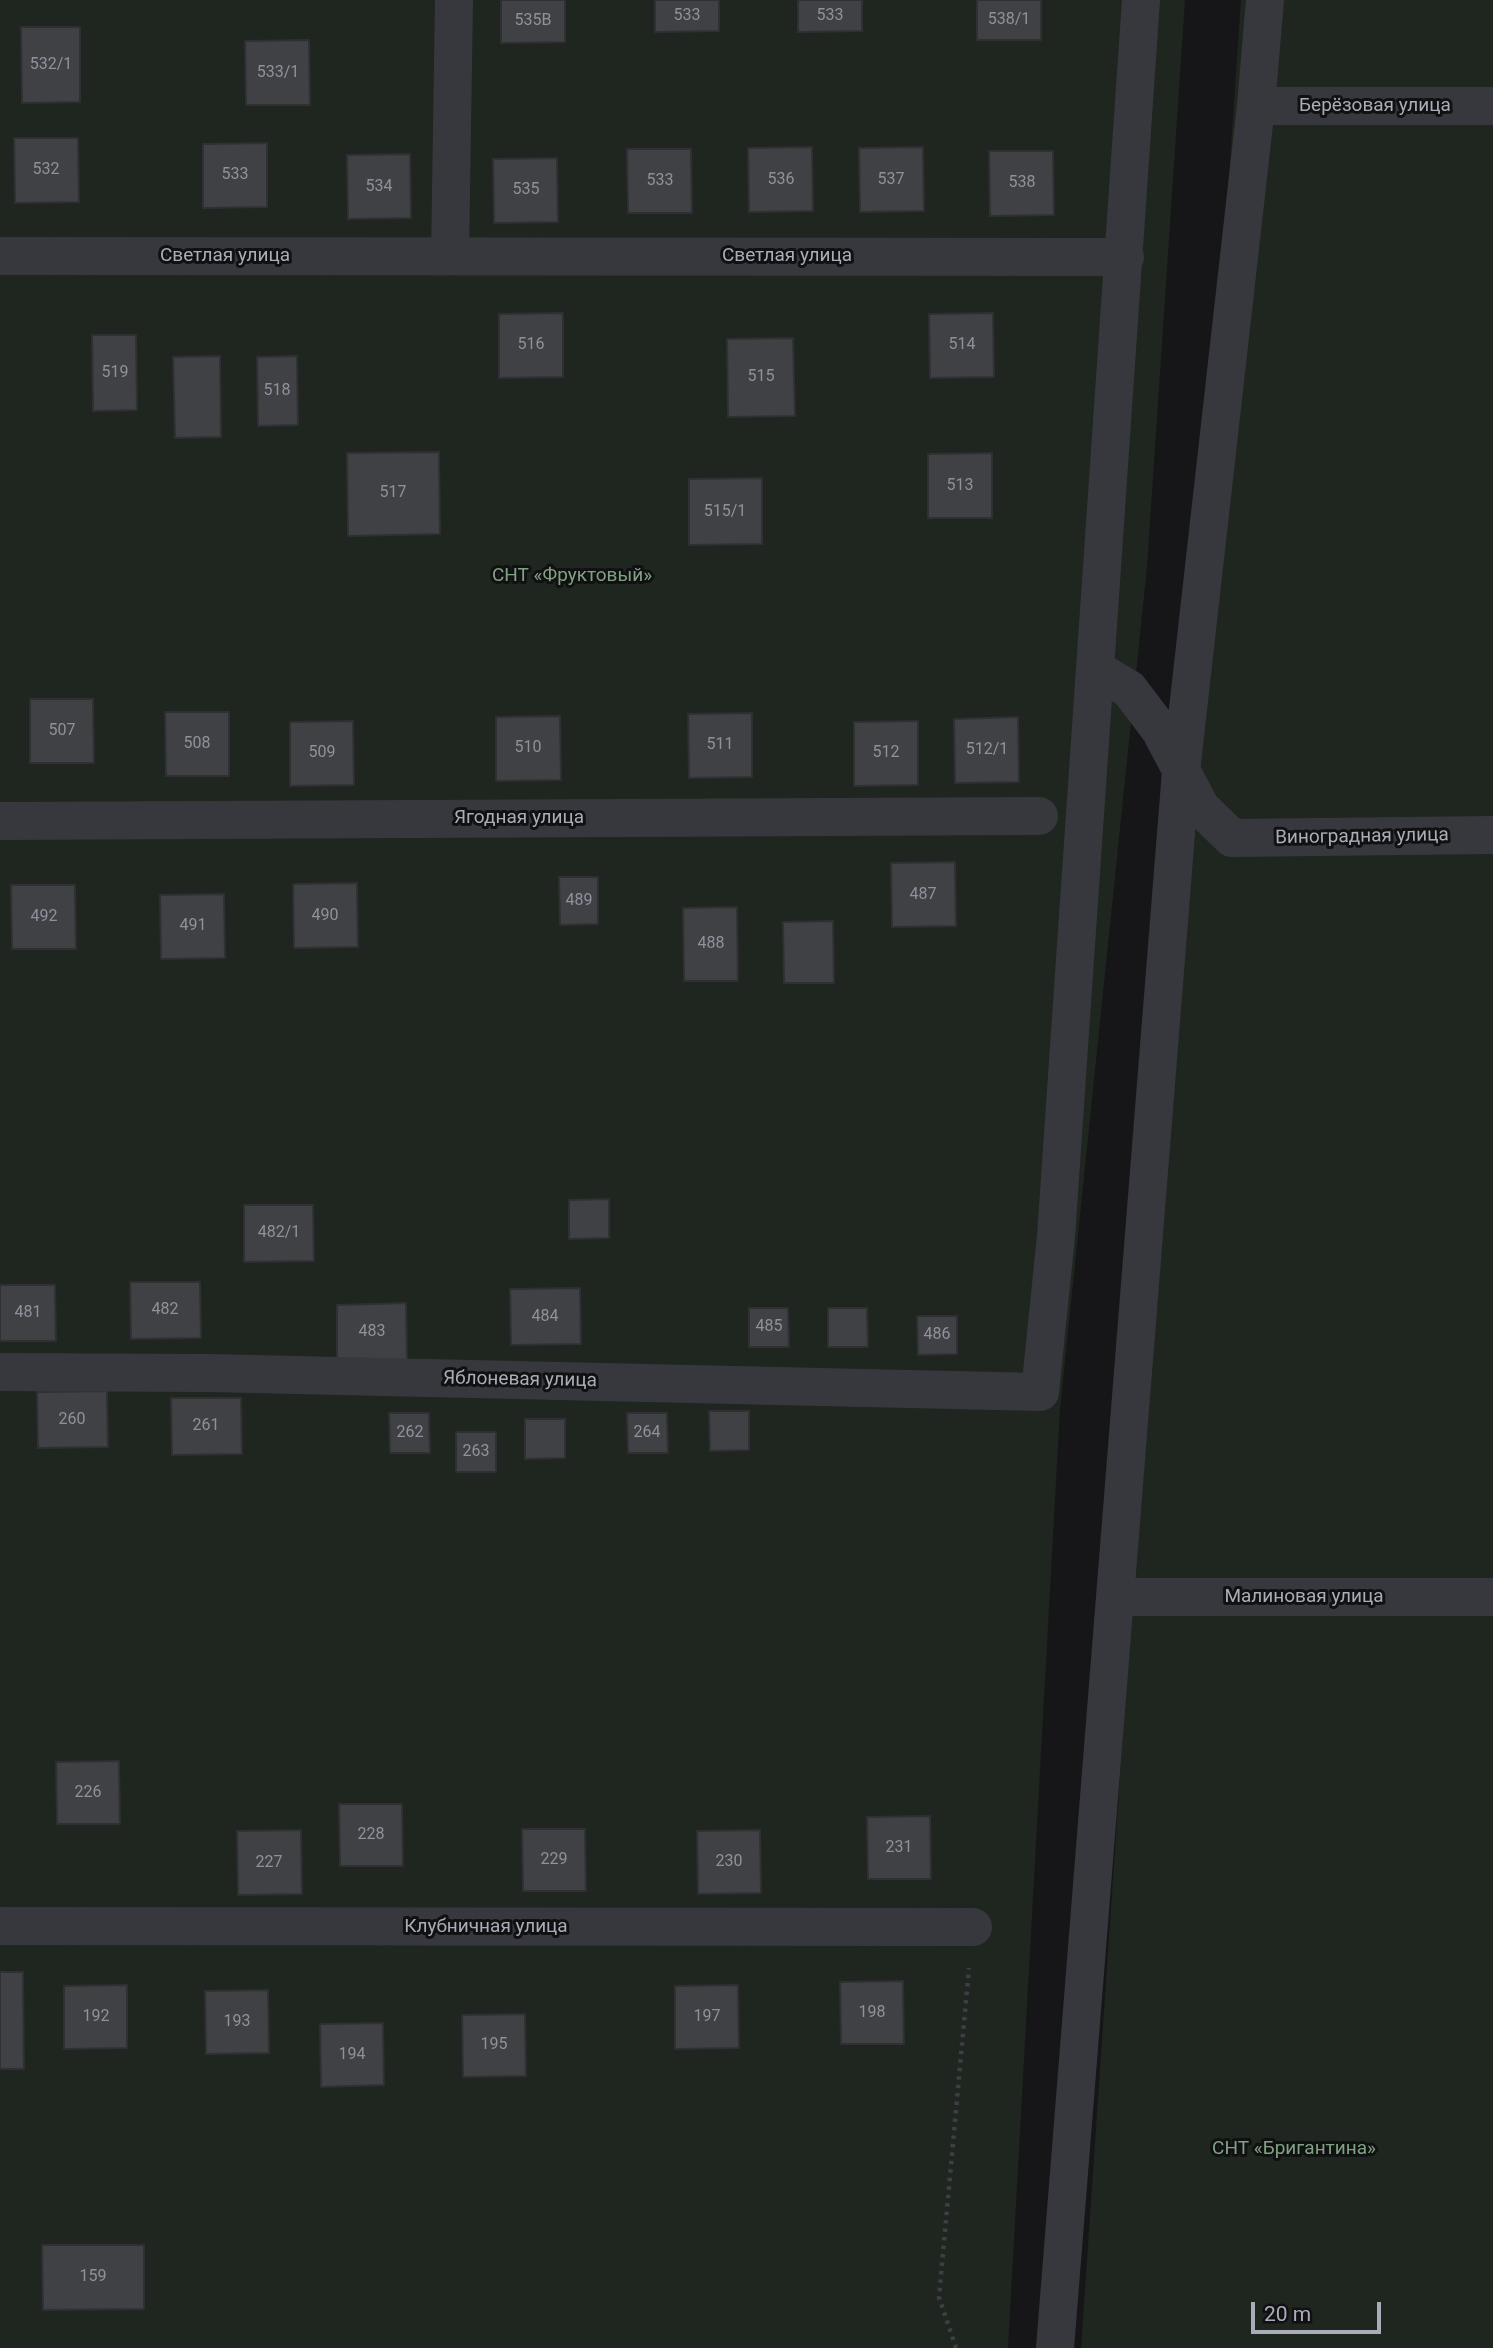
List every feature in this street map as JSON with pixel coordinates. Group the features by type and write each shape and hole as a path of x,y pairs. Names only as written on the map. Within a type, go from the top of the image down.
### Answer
{"street":[{"path":"450,256 454,0"},
{"path":"1141,0 1095,669 1129,689 1160,730 1181,771"},
{"path":"1055,2348 1181,771 1256,106 1265,0"},
{"name":"Берёзовая улица","path":"1256,106 1493,106"},
{"name":"Светлая улица","path":"0,256 1125,257"},
{"name":"Яблоневая улица","path":"0,1372 209,1373 1040,1392 1056,1236 1095,669"},
{"name":"Виноградная улица","path":"1181,771 1201,808 1231,838 1493,835"},
{"name":"Ягодная улица","path":"0,821 1039,816"},
{"name":"Малиновая улица","path":"1115,1597 1493,1597"},
{"name":"Клубничная улица","path":"0,1926 973,1927"}],"path":[{"path":"956,2348 939,2297 973,1927"}],"green space":[{"name":"СНТ «Фруктовый»","path":"0,0 1185,0 1147,567 1060,1409 1008,2348 0,2348"},
{"name":"СНТ «Бригантина»","path":"1241,0 1493,0 1493,2348 1081,2348"}],"building":[{"path":"501,0 565,0 565,42 501,43"},
{"path":"655,0 719,0 719,31 655,32"},
{"path":"798,0 862,0 862,31 798,32"},
{"path":"977,0 1041,0 1041,40 977,40"},
{"path":"21,27 80,27 80,102 22,103"},
{"path":"309,40 310,105 246,105 245,41"},
{"path":"14,138 78,138 79,202 15,203"},
{"path":"267,143 267,207 203,208 203,144"},
{"path":"812,147 813,211 749,212 748,148"},
{"path":"923,147 924,211 860,212 859,148"},
{"path":"627,149 691,149 692,213 628,213"},
{"path":"989,151 1053,151 1054,215 990,216"},
{"path":"410,154 411,218 348,219 347,155"},
{"path":"557,158 558,222 494,223 493,159"},
{"path":"563,313 563,377 499,378 499,314"},
{"path":"993,313 994,377 930,378 929,314"},
{"path":"92,335 136,335 137,410 93,411"},
{"path":"793,338 795,416 728,417 727,339"},
{"path":"220,356 221,437 175,438 173,357"},
{"path":"297,356 298,425 258,426 257,357"},
{"path":"439,452 440,534 348,536 347,453"},
{"path":"992,453 992,518 928,518 928,454"},
{"path":"762,478 762,544 689,545 689,479"},
{"path":"30,699 93,699 94,763 30,763"},
{"path":"165,712 229,712 229,776 166,776"},
{"path":"752,713 752,777 689,778 688,714"},
{"path":"560,716 561,780 496,781 496,717"},
{"path":"1018,717 1019,782 955,783 954,719"},
{"path":"353,721 354,785 290,786 290,722"},
{"path":"918,721 918,785 854,786 854,722"},
{"path":"955,862 956,926 892,927 891,863"},
{"path":"559,877 598,877 598,924 560,925"},
{"path":"357,883 358,947 294,948 293,884"},
{"path":"11,885 75,885 76,949 12,949"},
{"path":"224,894 225,958 161,959 160,895"},
{"path":"737,907 738,981 684,981 683,908"},
{"path":"833,921 834,983 784,983 783,922"},
{"path":"609,1199 609,1238 569,1239 569,1200"},
{"path":"244,1205 313,1205 314,1261 244,1262"},
{"path":"130,1282 200,1282 201,1338 131,1339"},
{"path":"0,1285 55,1285 56,1341 0,1341"},
{"path":"580,1288 581,1344 511,1345 510,1289"},
{"path":"406,1303 407,1360 337,1361 337,1305"},
{"path":"749,1308 788,1308 789,1347 749,1347"},
{"path":"828,1308 867,1308 868,1347 828,1347"},
{"path":"917,1316 957,1316 957,1354 918,1355"},
{"path":"107,1391 108,1447 38,1448 37,1392"},
{"path":"171,1398 241,1398 242,1454 172,1455"},
{"path":"709,1411 749,1411 749,1450 710,1451"},
{"path":"389,1413 429,1413 430,1453 390,1453"},
{"path":"627,1413 667,1413 668,1453 628,1453"},
{"path":"525,1419 565,1419 565,1458 525,1459"},
{"path":"456,1432 496,1432 496,1472 456,1472"},
{"path":"119,1761 120,1824 57,1824 56,1762"},
{"path":"339,1804 402,1804 403,1866 340,1866"},
{"path":"930,1816 931,1879 868,1879 867,1817"},
{"path":"522,1829 585,1829 586,1891 523,1891"},
{"path":"301,1830 302,1894 238,1895 237,1831"},
{"path":"760,1830 761,1893 698,1894 697,1831"},
{"path":"0,1972 23,1972 24,2069 0,2069"},
{"path":"903,1981 904,2044 841,2044 840,1982"},
{"path":"127,1985 127,2048 64,2049 64,1986"},
{"path":"738,1985 739,2048 675,2049 675,1986"},
{"path":"268,1990 269,2053 206,2054 205,1991"},
{"path":"525,2014 526,2076 463,2077 462,2015"},
{"path":"383,2023 384,2085 321,2087 320,2024"},
{"path":"42,2245 144,2245 144,2309 43,2310"}]}
